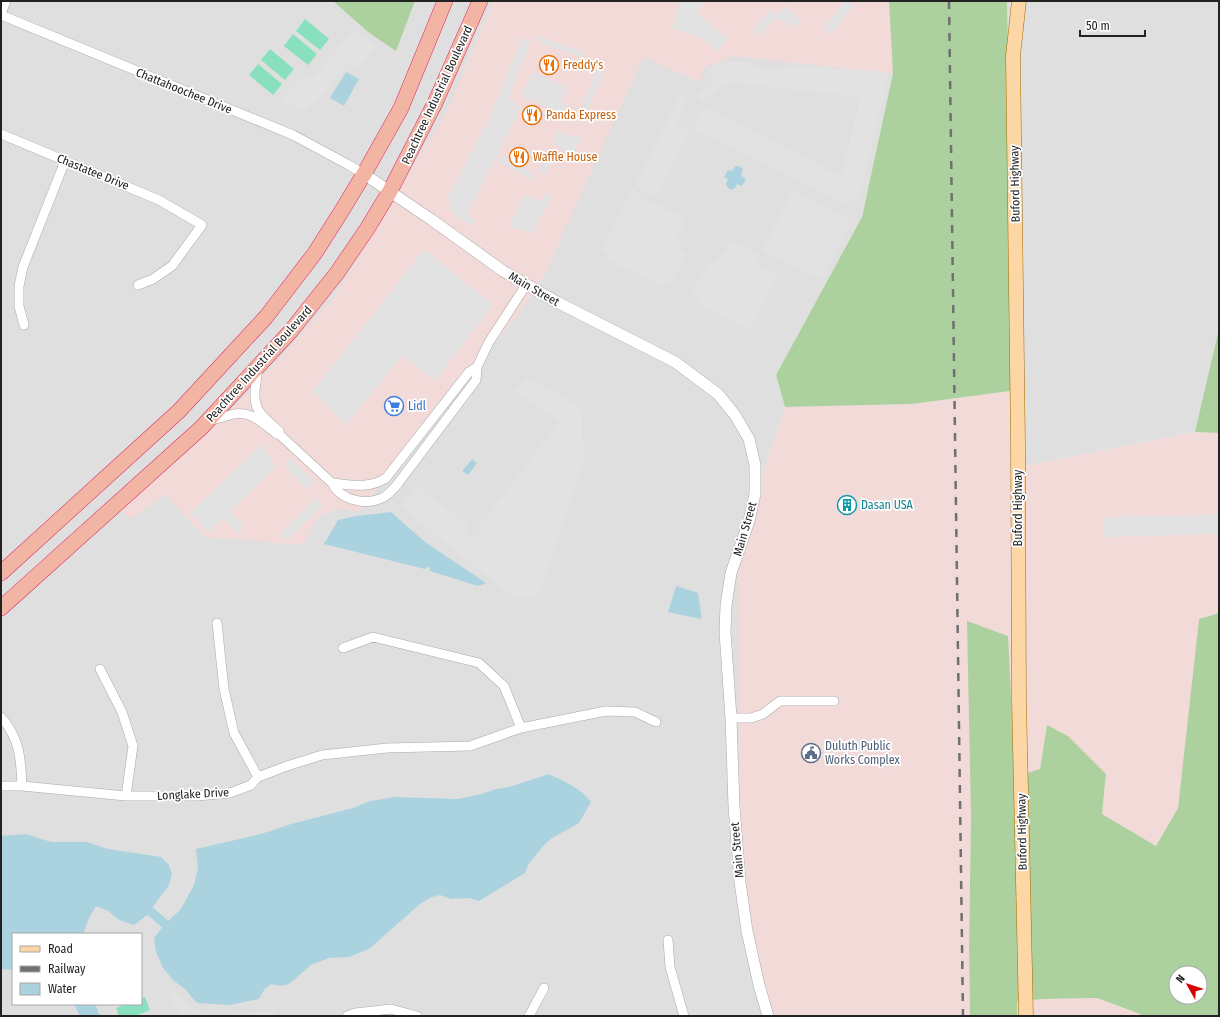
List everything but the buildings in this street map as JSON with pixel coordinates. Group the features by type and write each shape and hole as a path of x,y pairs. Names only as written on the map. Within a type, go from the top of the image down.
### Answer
{"highway":[{"path":"1,573 179,411 266,317 314,253 342,212 402,108 445,1"},
{"name":"Peachtree Industrial Boulevard","path":"1,608 207,421 290,332 337,273 367,229 390,191 435,103 480,1"}],"main road":[{"name":"Buford Highway","path":"1019,1 1013,56 1018,427 1019,700 1026,1016"}],"street":[{"path":"1,15 6,1"},
{"name":"Chattahoochee Drive","path":"1,15 293,135 364,174"},
{"name":"Chastatee Drive","path":"1,134 144,194 184,214 202,225 172,266 153,279 138,285"},
{"path":"24,325 19,306 23,266 65,161"},
{"name":"Main Street","path":"364,174 503,271 526,285 675,362 718,394 735,415 749,439 755,465 755,494 749,521 732,574 726,606 725,632 731,718 734,806 740,882 747,931 759,985 768,1016"},
{"path":"207,421 240,413 249,414 280,435 332,483 335,488 348,498 354,500 374,501 385,496 396,486 476,380 477,367 489,342 526,285"},
{"path":"259,366 254,391 255,401 260,413 279,431 280,435"},
{"path":"332,483 359,486 369,485 386,478 468,372 477,367"},
{"path":"217,623 224,689 234,733 258,777"},
{"path":"343,648 373,637 478,662 504,686 521,728"},
{"path":"100,669 122,712 133,746 126,796"},
{"path":"731,718 751,718 763,714 780,701 834,701"},
{"name":"Longlake Drive","path":"1,786 22,786 126,796 197,796 230,793 251,785 258,777 322,755 387,748 470,746 521,728 606,711 635,712 656,722"},
{"path":"1,717 16,741 21,758 22,786"},
{"path":"668,940 670,968 684,1016"},
{"path":"529,1016 544,988"},
{"path":"347,1016 355,1013 391,1009 417,1016"}],"shaded area":[{"path":"1,1 333,1 368,32 396,50 415,1 893,1 893,73 862,217 776,375 785,407 738,548 772,1016 1,1016"},
{"path":"493,1 889,1 893,73 732,56 704,68 700,82 643,57 543,278 523,308 358,512 337,509 318,517 303,545 205,537 165,495 131,519 121,510 207,434 264,376 334,297 447,111"},
{"path":"673,1 705,1 696,13 728,38 718,51 699,37 672,28 680,6"},
{"path":"845,1 853,6 830,35 823,29"},
{"path":"1007,1 1219,1 1219,328 1195,432 1020,467"},
{"path":"784,7 801,20 795,28 777,18 760,35 753,30 769,10 776,16"},
{"path":"353,30 376,46 357,69 347,64 322,95 303,112 291,103 287,107 280,102 304,75 312,80"},
{"path":"537,35 584,53 582,58 535,40"},
{"path":"522,38 531,40 509,98 521,107 467,214 476,220 472,226 449,210 452,203 447,199 491,115"},
{"path":"745,61 764,70 800,66 889,74 858,201 851,199 847,205 693,129 704,107 833,172 843,172 860,97 736,83 720,86 703,102 697,98 702,91 714,82 707,68 725,62"},
{"path":"605,68 586,114 580,112 596,70"},
{"path":"532,72 568,88 561,102 567,105 564,114 521,96"},
{"path":"680,95 687,99 675,125 689,132 656,198 635,187"},
{"path":"558,130 573,138 575,134 581,137 573,156 566,154 553,143"},
{"path":"500,155 535,174 532,180 497,161"},
{"path":"545,160 551,163 545,175 538,172"},
{"path":"632,189 642,193 641,196 685,218 682,223 685,225 681,234 679,234 676,240 682,244 680,250 686,253 672,283 666,280 663,286 606,259 608,253 602,250"},
{"path":"793,191 851,220 821,280 763,250"},
{"path":"546,193 552,196 532,233 515,229 509,225 526,194 541,202"},
{"path":"733,241 759,255 754,264 778,275 750,330 702,306 692,293 707,265 717,260"},
{"path":"424,249 493,305 435,381 403,355 346,425 313,391"},
{"path":"526,379 549,389 581,409 584,460 543,585 533,598 515,599 401,506 417,486 469,526 464,533 475,538 482,533 477,529 560,421 514,391"},
{"path":"1018,390 1020,467 1195,432 1219,433 1219,613 1199,619 1178,808 1156,846 1102,814 1106,774 1047,725 1040,769 1015,777 971,815 969,948 970,1016 772,1016 748,930 739,813 738,548 785,407 912,404"},
{"path":"262,444 276,468 230,511 243,525 240,535 223,519 208,532 190,513"},
{"path":"290,458 313,480 307,490 323,505 287,541 280,534 315,499 284,465"},
{"path":"1219,515 1219,534 1103,537 1103,517"},
{"path":"174,991 189,1007 203,1013 218,1015 276,1011 276,1016 181,1016 168,996"},
{"path":"1097,998 1140,1014 1141,1016 1017,1016 1017,1001"}],"green space":[{"path":"333,1 415,1 396,51 368,32"},
{"path":"889,1 1007,1 1018,390 912,404 785,407 776,375 862,217 893,73"},
{"path":"305,19 329,39 320,50 296,31"},
{"path":"293,34 317,54 308,65 284,46"},
{"path":"270,49 294,69 285,80 261,60"},
{"path":"258,64 282,84 273,95 249,75"},
{"path":"1219,328 1219,433 1195,432"},
{"path":"1219,613 1219,1016 1141,1016 1140,1014 1097,998 1017,1001 1017,1016 970,1016 969,948 971,815 967,621 1008,636 1015,777 1040,769 1047,725 1068,736 1106,774 1102,814 1156,846 1178,808 1199,619"},
{"path":"145,997 150,1010 135,1016 119,1016 116,1008 124,1005 142,1005 142,998"}],"water":[{"path":"346,72 359,79 344,106 330,98"},
{"path":"735,166 743,169 741,176 746,179 742,186 737,184 732,190 728,188 726,184 728,179 724,177 728,170 732,171"},
{"path":"472,459 477,463 468,475 462,471"},
{"path":"391,512 425,542 486,583 478,586 430,571 430,568 427,567 425,569 324,544 338,520 356,516"},
{"path":"676,586 698,593 701,619 668,612"},
{"path":"549,774 578,789 591,802 579,823 552,838 544,845 528,865 525,873 479,901 469,898 451,899 440,895 432,897 420,904 369,949 349,957 329,958 311,965 289,984 282,986 271,984 264,990 259,999 230,1005 197,1003 163,968 156,952 154,938 165,924 181,909 194,885 198,868 196,849 261,834 291,824 353,808 370,801 395,797 457,799 509,787"},
{"path":"26,834 51,842 87,842 108,849 161,857 169,865 172,874 169,885 146,916 134,925 119,920 108,911 96,906 89,918 83,933 12,933 12,970 1,969 1,836"},
{"path":"74,1005 95,1005 100,1016 80,1016"}],"waterway":[{"path":"150,911 165,924"}],"railway":[{"path":"949,1 963,1016"}],"place":[{"name":"Freddy's","path":"549,65"},
{"name":"Panda Express","path":"532,115"},
{"name":"Waffle House","path":"519,157"},
{"name":"Lidl","path":"394,406"},
{"name":"Dasan USA","path":"847,505"},
{"name":"Duluth Public Works Complex","path":"811,753"}]}
